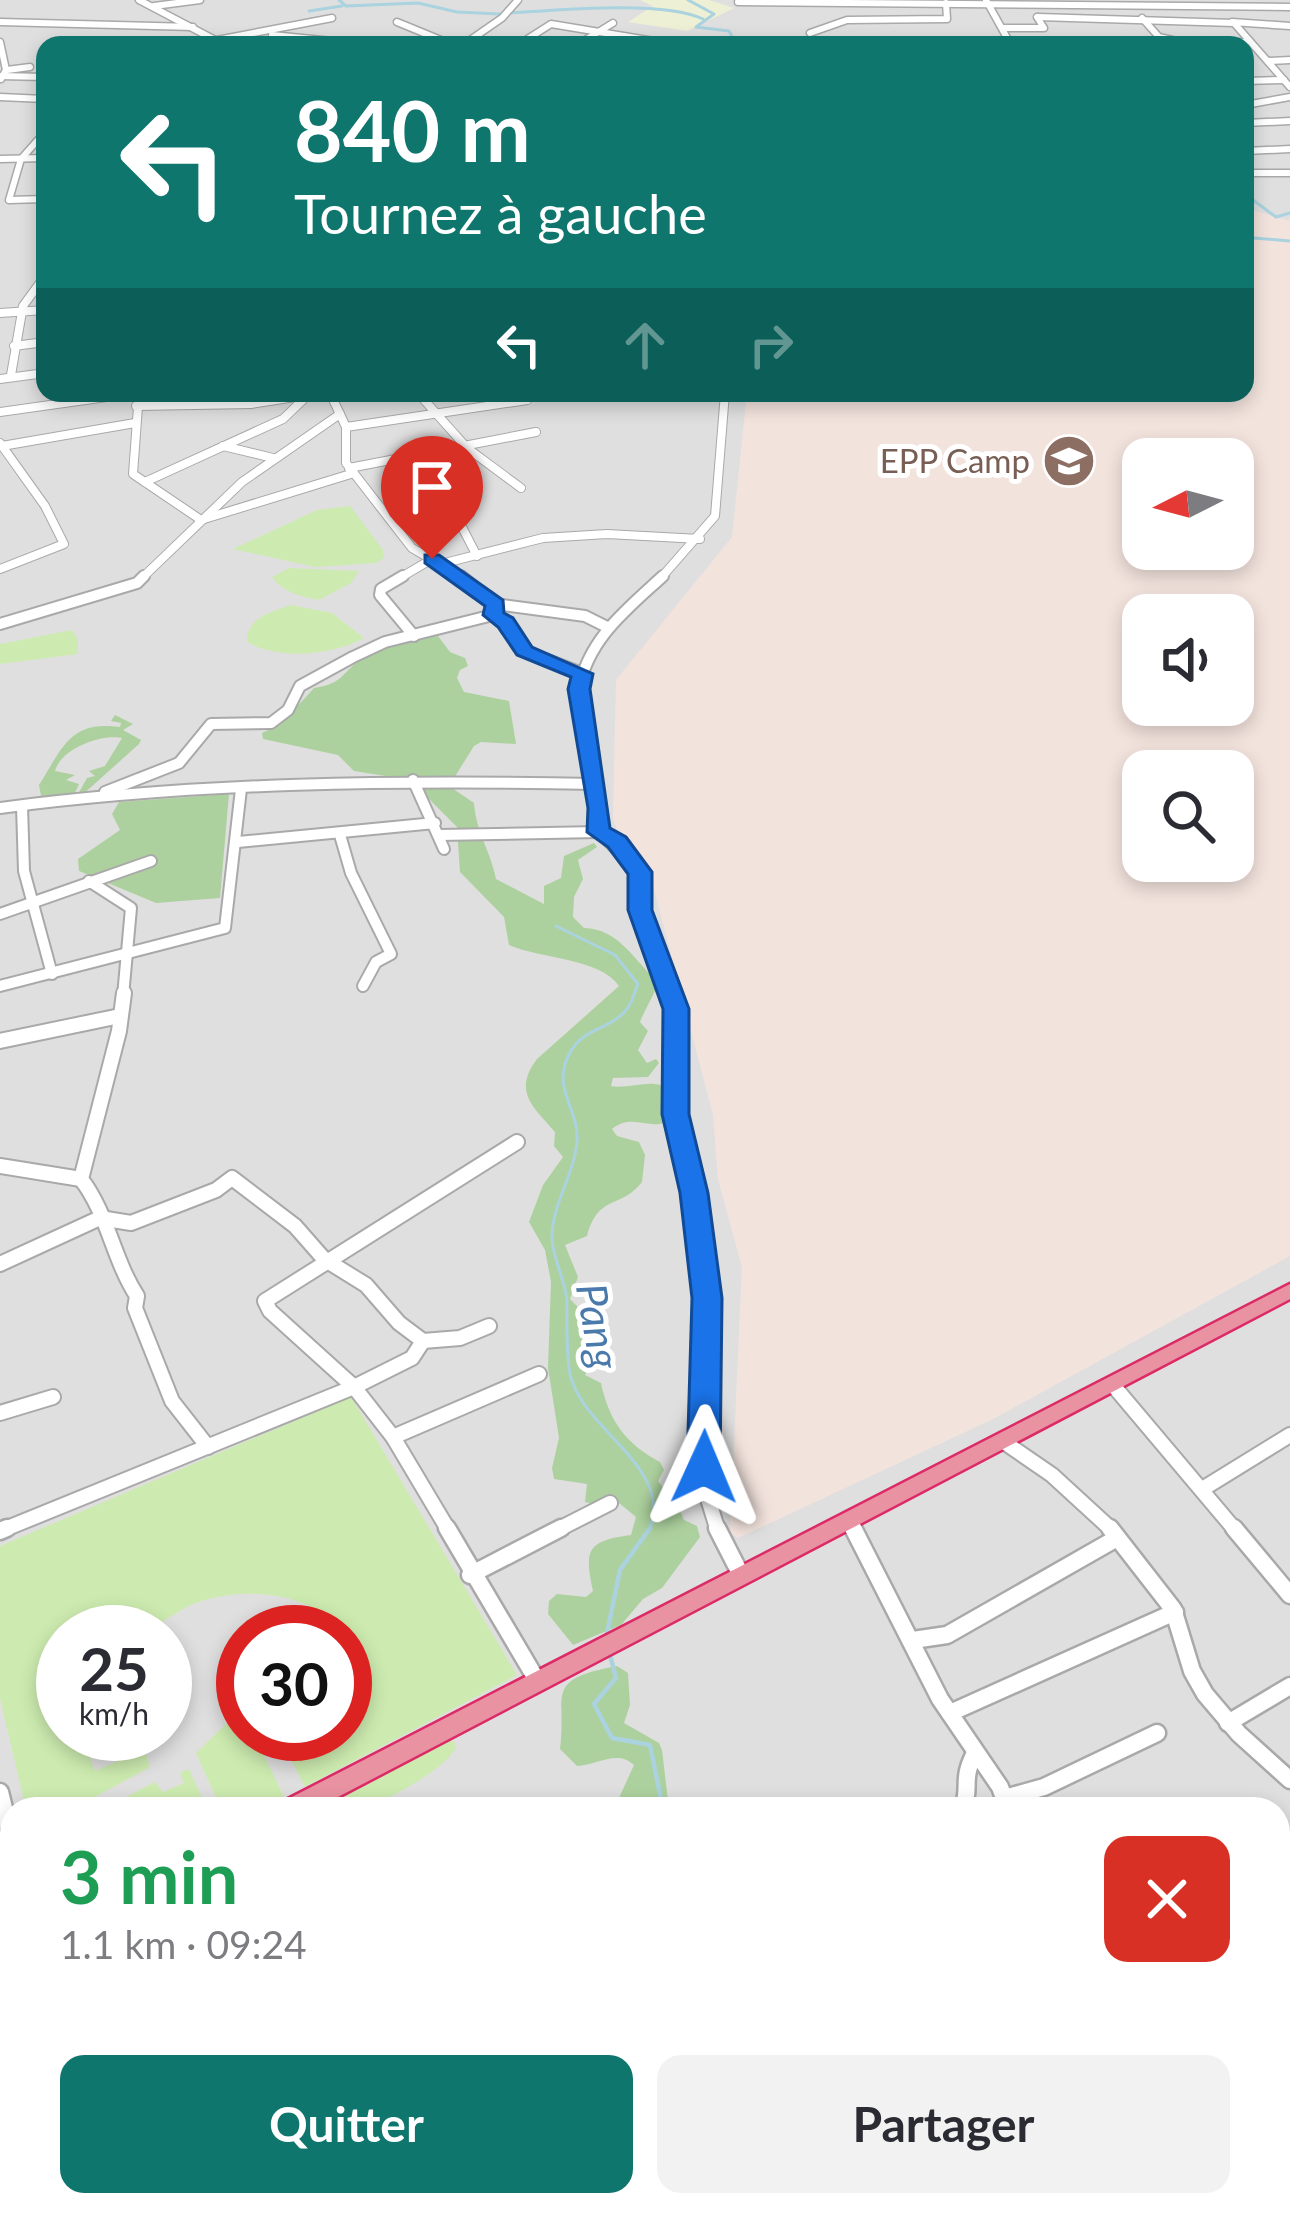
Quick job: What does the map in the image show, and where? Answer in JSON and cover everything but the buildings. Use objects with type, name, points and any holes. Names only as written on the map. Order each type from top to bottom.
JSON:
[{"type":"highway","points":[[315,1797],[1290,1291]]},
{"type":"street","points":[[139,0],[209,36]]},
{"type":"street","points":[[153,6],[200,0]]},
{"type":"street","points":[[476,36],[502,19],[518,0]]},
{"type":"street","points":[[1121,0],[1158,36]]},
{"type":"street","points":[[1257,0],[1266,8]]},
{"type":"street","points":[[845,1],[847,20]]},
{"type":"street","points":[[984,1],[1007,36]]},
{"type":"street","points":[[984,1],[998,36]]},
{"type":"street","points":[[738,2],[1290,7]]},
{"type":"street","points":[[1004,28],[1044,28],[1031,2]]},
{"type":"street","points":[[810,33],[847,20],[947,19],[946,3]]},
{"type":"street","points":[[1213,5],[1242,36]]},
{"type":"street","points":[[1038,17],[1290,26]]},
{"type":"street","points":[[244,36],[332,18]]},
{"type":"street","points":[[0,22],[194,27]]},
{"type":"street","points":[[397,22],[431,36]]},
{"type":"street","points":[[589,36],[613,23]]},
{"type":"street","points":[[532,36],[550,24],[629,36]]},
{"type":"street","points":[[251,34],[273,36]]},
{"type":"street","points":[[0,42],[3,76]]},
{"type":"street","points":[[1254,49],[1287,84]]},
{"type":"street","points":[[1268,61],[1290,60]]},
{"type":"street","points":[[3,76],[30,67]]},
{"type":"street","points":[[3,76],[36,77]]},
{"type":"street","points":[[1254,82],[1287,84]]},
{"type":"street","points":[[0,97],[36,99]]},
{"type":"street","points":[[1254,101],[1290,98]]},
{"type":"street","points":[[1254,108],[1267,119]]},
{"type":"street","points":[[1254,121],[1288,122]]},
{"type":"street","points":[[1254,122],[1288,122]]},
{"type":"street","points":[[36,142],[21,159],[9,200],[36,200]]},
{"type":"street","points":[[1254,151],[1290,149]]},
{"type":"street","points":[[0,159],[36,158]]},
{"type":"street","points":[[1254,173],[1290,173]]},
{"type":"street","points":[[0,182],[14,181]]},
{"type":"street","points":[[36,290],[22,311],[4,377],[36,373]]},
{"type":"street","points":[[0,313],[36,310]]},
{"type":"street","points":[[14,346],[36,343]]},
{"type":"street","points":[[0,412],[72,402]]},
{"type":"street","points":[[136,402],[133,471],[201,520]]},
{"type":"street","points":[[136,406],[264,402]]},
{"type":"street","points":[[145,482],[283,418],[300,402]]},
{"type":"street","points":[[332,402],[346,427],[344,454],[351,471],[384,510],[396,533],[494,610],[524,651],[582,674]]},
{"type":"street","points":[[425,402],[467,448],[520,488]]},
{"type":"street","points":[[346,427],[516,402]]},
{"type":"street","points":[[598,832],[597,784],[579,689],[582,674],[608,627],[700,539],[716,516],[723,402]]},
{"type":"street","points":[[0,624],[136,583],[273,458],[321,431],[340,414]]},
{"type":"street","points":[[0,569],[64,544],[45,506],[1,445],[135,423]]},
{"type":"street","points":[[201,520],[351,471],[536,432]]},
{"type":"street","points":[[224,446],[273,458]]},
{"type":"street","points":[[410,458],[448,488],[465,540],[477,556]]},
{"type":"street","points":[[0,474],[18,470]]},
{"type":"street","points":[[414,636],[380,595],[381,589],[437,561],[543,538],[607,534],[700,539]]},
{"type":"street","points":[[99,795],[178,763],[212,724],[271,723],[288,710],[300,686],[385,642],[494,610],[585,616],[608,627]]},
{"type":"street","points":[[0,808],[99,795],[413,780],[597,784]]},
{"type":"street","points":[[413,780],[444,849]]},
{"type":"street","points":[[0,986],[225,928],[241,789]]},
{"type":"street","points":[[22,806],[17,844],[52,974]]},
{"type":"street","points":[[238,842],[437,829],[598,832],[617,842],[640,872],[640,910],[676,1009],[676,1114],[694,1193],[707,1298],[705,1456],[700,1476],[721,1544],[741,1575]]},
{"type":"street","points":[[340,835],[351,873],[392,954],[376,962],[363,986]]},
{"type":"street","points":[[0,914],[151,860]]},
{"type":"street","points":[[81,1179],[110,1077],[132,954],[131,908],[89,881]]},
{"type":"street","points":[[0,1041],[120,1016]]},
{"type":"street","points":[[517,1142],[324,1259],[265,1301],[270,1311],[354,1388],[393,1437],[470,1575],[538,1682]]},
{"type":"street","points":[[0,1166],[81,1179],[95,1196],[100,1218],[137,1297],[135,1308],[172,1401],[208,1447]]},
{"type":"street","points":[[0,1264],[100,1218],[131,1223],[216,1190],[232,1178],[295,1226],[324,1259],[366,1285],[399,1323],[423,1341],[460,1338],[489,1326]]},
{"type":"street","points":[[0,1532],[354,1388],[412,1358],[423,1341]]},
{"type":"street","points":[[393,1437],[539,1374]]},
{"type":"street","points":[[1112,1384],[1290,1595]]},
{"type":"street","points":[[0,1413],[53,1396]]},
{"type":"street","points":[[1204,1489],[1290,1435]]},
{"type":"street","points":[[1004,1442],[1046,1468],[1117,1538],[1175,1612],[1194,1677],[1228,1723],[1290,1780]]},
{"type":"street","points":[[470,1575],[610,1503]]},
{"type":"street","points":[[850,1522],[950,1713],[1004,1797]]},
{"type":"street","points":[[913,1640],[947,1635],[1117,1538]]},
{"type":"street","points":[[950,1713],[1175,1612]]},
{"type":"street","points":[[1228,1723],[1290,1686]]},
{"type":"street","points":[[1021,1797],[1156,1733]]},
{"type":"street","points":[[967,1797],[962,1777],[974,1754]]},
{"type":"shaded area","points":[[0,0],[1290,0],[1290,1797],[0,1797]]},
{"type":"shaded area","points":[[640,0],[709,0],[734,8],[687,31],[628,22],[653,6]]},
{"type":"shaded area","points":[[1254,211],[1290,221],[1290,1256],[993,1419],[738,1538],[730,1533],[742,1267],[718,1179],[713,1115],[650,874],[628,857],[613,819],[616,680],[732,537],[746,402],[1254,402]]},
{"type":"green space","points":[[350,506],[383,550],[384,558],[376,563],[315,567],[233,549],[317,510]]},
{"type":"green space","points":[[289,568],[359,571],[351,583],[319,600],[287,590],[272,577]]},
{"type":"green space","points":[[291,605],[332,613],[364,638],[306,654],[275,652],[247,642],[256,621]]},
{"type":"green space","points":[[72,630],[78,654],[0,664],[0,644]]},
{"type":"green space","points":[[438,636],[450,652],[465,658],[468,666],[457,678],[464,692],[509,701],[516,744],[481,742],[474,746],[449,786],[474,803],[496,879],[544,904],[544,886],[561,878],[564,856],[594,843],[597,847],[578,860],[583,879],[574,897],[573,917],[584,928],[617,940],[659,983],[640,1022],[648,1031],[638,1050],[647,1063],[656,1059],[659,1063],[648,1077],[613,1078],[611,1086],[662,1086],[670,1104],[667,1122],[626,1122],[612,1129],[617,1136],[639,1142],[645,1155],[642,1182],[604,1207],[587,1236],[565,1245],[578,1277],[570,1299],[585,1314],[594,1353],[585,1375],[601,1383],[614,1420],[628,1439],[660,1462],[664,1470],[658,1481],[684,1520],[697,1526],[700,1537],[662,1588],[643,1599],[621,1625],[573,1645],[548,1614],[549,1601],[557,1594],[586,1597],[593,1591],[592,1550],[605,1540],[631,1535],[636,1517],[613,1498],[585,1502],[587,1484],[554,1479],[559,1438],[548,1368],[551,1282],[545,1250],[529,1222],[543,1185],[563,1157],[554,1146],[555,1132],[533,1107],[526,1081],[537,1059],[619,986],[584,964],[509,945],[504,917],[460,872],[457,827],[423,793],[426,776],[354,771],[338,755],[263,739],[262,733],[281,724],[314,688],[337,680],[371,654]]},
{"type":"green space","points":[[115,715],[133,724],[123,730],[141,740],[139,744],[77,796],[87,778],[95,776],[89,771],[105,766],[122,738],[82,745],[65,756],[55,771],[75,775],[66,780],[79,784],[74,795],[41,796],[39,785],[70,739],[90,728],[120,727],[121,723],[111,721]]},
{"type":"green space","points":[[229,794],[220,898],[156,903],[79,871],[78,859],[120,830],[112,814],[119,802]]},
{"type":"green space","points":[[351,1397],[517,1675],[372,1752],[372,1605],[307,1605],[251,1594],[192,1605],[36,1605],[36,1761],[91,1761],[95,1771],[117,1761],[148,1761],[150,1767],[95,1797],[23,1797],[0,1699],[0,1546]]},
{"type":"green space","points":[[617,1666],[628,1673],[630,1705],[624,1723],[659,1743],[668,1797],[619,1797],[634,1765],[614,1758],[577,1766],[560,1749],[563,1692],[578,1677]]},
{"type":"green space","points":[[216,1734],[216,1761],[267,1761],[284,1797],[216,1797],[196,1753]]},
{"type":"green space","points":[[454,1741],[456,1748],[449,1757],[398,1793],[334,1797]]},
{"type":"green space","points":[[292,1761],[354,1761],[305,1787]]},
{"type":"green space","points":[[189,1769],[202,1797],[126,1797],[155,1782],[163,1792],[184,1783],[180,1773]]},
{"type":"waterway","points":[[339,0],[346,6],[418,3],[457,12],[500,14]]},
{"type":"waterway","points":[[688,0],[714,14],[696,27],[729,31],[732,36]]},
{"type":"waterway","points":[[309,11],[342,6]]},
{"type":"waterway","points":[[509,13],[637,8],[703,19]]},
{"type":"waterway","points":[[1254,201],[1276,217],[1290,213]]},
{"type":"waterway","points":[[1254,238],[1290,241]]},
{"type":"waterway","name":"Pang","points":[[556,926],[615,955],[638,984],[627,1009],[586,1035],[566,1061],[563,1082],[577,1141],[552,1239],[566,1294],[570,1374],[591,1413],[639,1468],[650,1488],[654,1508],[650,1529]]},
{"type":"waterway","name":"Pang","points":[[607,1633],[620,1570],[650,1529]]},
{"type":"waterway","name":"Pang","points":[[610,1655],[616,1678],[594,1704],[612,1738],[650,1745],[661,1797]]},
{"type":"place","name":"EPP Camp","points":[[1069,461]]},
{"type":"route","points":[[432,559],[495,604],[493,615],[506,623],[524,651],[582,674],[579,689],[599,808],[598,832],[617,842],[640,872],[640,910],[676,1009],[676,1114],[694,1193],[707,1298],[704,1467]]}]
